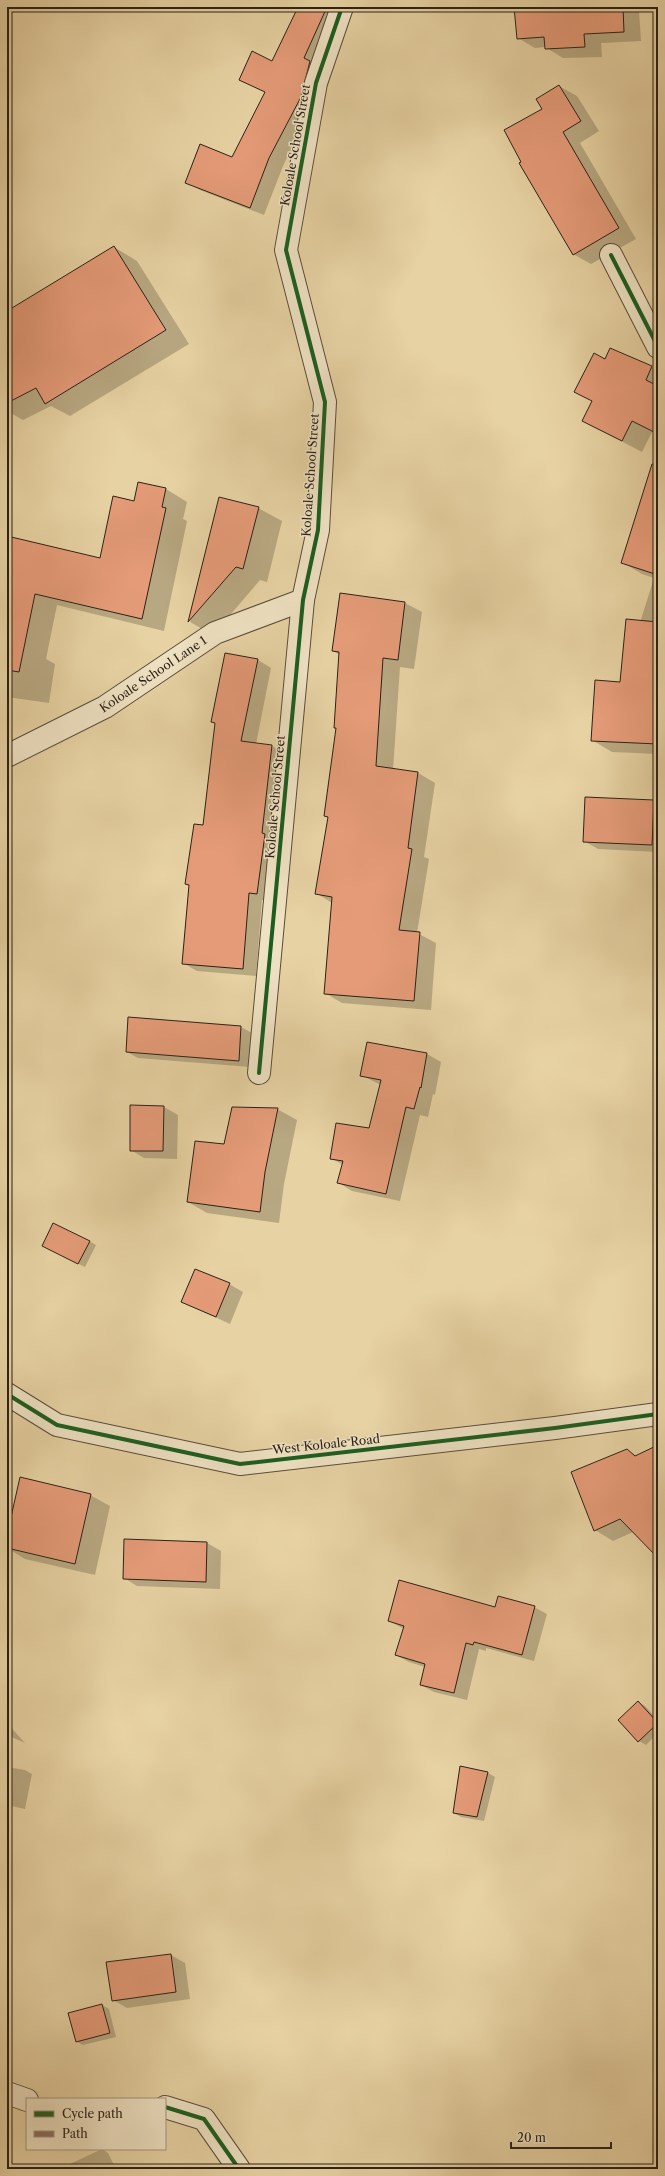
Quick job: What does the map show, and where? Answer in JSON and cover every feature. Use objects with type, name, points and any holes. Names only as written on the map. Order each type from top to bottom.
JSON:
[{"type":"street","name":"Koloale School Street","points":[[259,1073],[303,600],[318,530],[325,402],[286,250],[316,83],[342,7]]},
{"type":"street","points":[[611,255],[658,347]]},
{"type":"street","name":"Koloale School Lane 1","points":[[7,756],[105,708],[215,633],[303,600]]},
{"type":"street","name":"West Koloale Road","points":[[7,1394],[58,1425],[240,1464],[555,1428],[658,1414]]},
{"type":"street","points":[[7,2093],[26,2100]]},
{"type":"street","points":[[166,2107],[204,2119],[239,2169]]},
{"type":"building","points":[[298,7],[327,7],[304,58],[310,61],[301,97],[269,158],[250,208],[185,183],[200,144],[232,157],[265,92],[239,80],[252,51],[272,61]]},
{"type":"building","points":[[514,7],[623,7],[624,32],[584,34],[585,47],[545,49],[544,37],[517,39]]},
{"type":"building","points":[[559,85],[581,121],[563,132],[619,228],[573,255],[519,163],[521,162],[504,130],[542,109],[536,99]]},
{"type":"building","points":[[114,246],[166,330],[45,404],[36,388],[7,403],[7,311]]},
{"type":"building","points":[[610,348],[652,366],[646,380],[658,386],[658,434],[632,421],[622,441],[582,421],[592,401],[574,392],[594,353],[605,359]]},
{"type":"building","points":[[652,464],[658,465],[658,575],[621,563]]},
{"type":"building","points":[[138,482],[166,488],[162,507],[166,508],[142,619],[35,594],[19,672],[7,670],[7,536],[100,558],[113,496],[134,501]]},
{"type":"building","points":[[219,497],[259,507],[243,569],[236,567],[188,622]]},
{"type":"building","points":[[340,593],[405,602],[398,660],[383,658],[376,766],[418,772],[408,848],[412,849],[399,930],[420,932],[414,1001],[324,994],[332,897],[315,894],[328,817],[324,816],[336,728],[334,728],[339,652],[332,651]]},
{"type":"building","points":[[626,619],[658,622],[658,744],[591,741],[595,680],[620,682]]},
{"type":"building","points":[[225,653],[258,659],[241,741],[272,745],[262,833],[265,834],[257,894],[249,893],[243,969],[182,964],[189,885],[185,884],[194,824],[203,825],[215,723],[211,722]]},
{"type":"building","points":[[585,797],[654,800],[652,845],[583,842]]},
{"type":"building","points":[[128,1017],[241,1026],[239,1061],[126,1052]]},
{"type":"building","points":[[367,1042],[427,1053],[421,1088],[420,1087],[414,1109],[406,1107],[386,1194],[337,1183],[343,1161],[330,1159],[336,1123],[369,1128],[381,1080],[360,1076]]},
{"type":"building","points":[[130,1105],[164,1106],[163,1151],[130,1151]]},
{"type":"building","points":[[232,1107],[278,1108],[265,1172],[260,1212],[187,1202],[195,1141],[224,1144]]},
{"type":"building","points":[[53,1223],[90,1241],[78,1264],[42,1246]]},
{"type":"building","points":[[195,1269],[230,1283],[216,1317],[181,1302]]},
{"type":"building","points":[[658,1445],[658,1558],[620,1519],[594,1531],[571,1472],[627,1449],[635,1456]]},
{"type":"building","points":[[20,1477],[91,1494],[75,1564],[7,1548],[7,1535]]},
{"type":"building","points":[[124,1539],[207,1542],[206,1582],[123,1579]]},
{"type":"building","points":[[399,1580],[495,1607],[498,1596],[535,1606],[522,1655],[474,1642],[473,1645],[466,1643],[454,1693],[420,1685],[425,1664],[395,1655],[404,1626],[388,1621]]},
{"type":"building","points":[[638,1701],[658,1723],[638,1742],[618,1720]]},
{"type":"building","points":[[460,1766],[488,1772],[477,1817],[453,1813]]},
{"type":"building","points":[[171,1954],[176,1992],[112,2001],[106,1962]]},
{"type":"building","points":[[102,2004],[110,2033],[76,2042],[68,2013]]},
{"type":"marked path","points":[[7,15],[15,7]]},
{"type":"cycle path","points":[[259,1073],[303,600],[318,530],[325,402],[286,250],[316,83],[342,7]]},
{"type":"cycle path","points":[[611,255],[658,347]]},
{"type":"cycle path","points":[[7,1394],[57,1425],[240,1464],[555,1428],[658,1414]]},
{"type":"cycle path","points":[[166,2107],[204,2119],[239,2169]]}]
